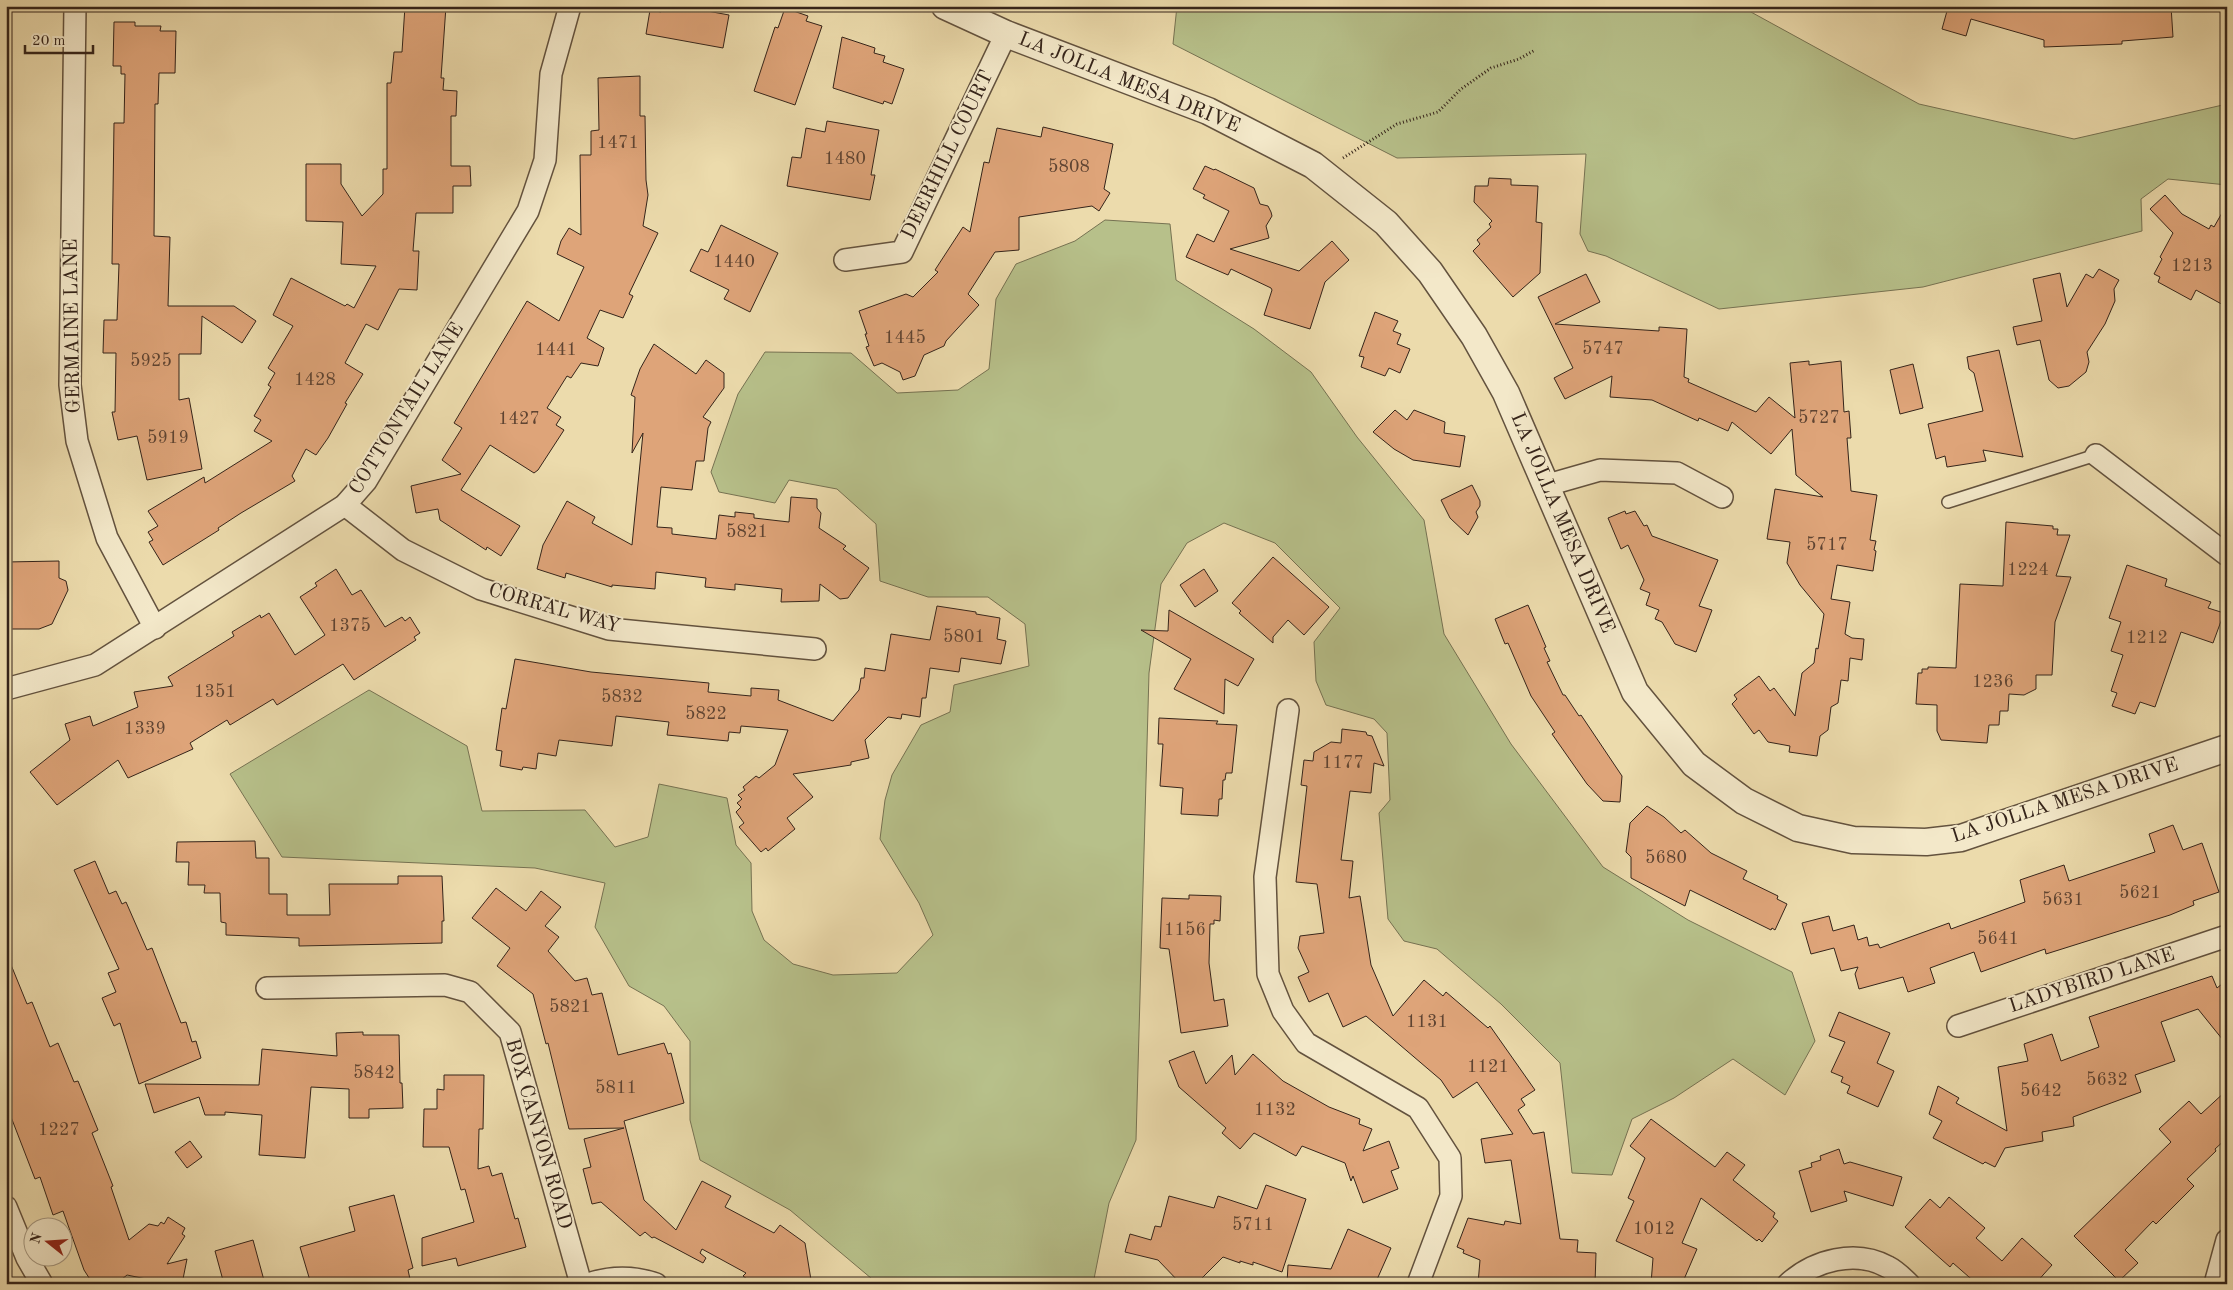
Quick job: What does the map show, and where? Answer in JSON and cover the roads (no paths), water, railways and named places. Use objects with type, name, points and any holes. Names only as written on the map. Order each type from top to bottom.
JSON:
[{"type":"street","name":"GERMAINE LANE","points":[[74,6],[70,386],[76,431],[107,538],[155,628]]},
{"type":"street","name":"COTTONTAIL LANE","points":[[6,689],[95,665],[345,505],[366,481],[528,210],[545,160],[550,74],[570,6]]},
{"type":"street","name":"LA JOLLA MESA DRIVE","points":[[945,6],[1006,34],[1208,111],[1312,165],[1386,223],[1430,272],[1474,336],[1506,393],[1544,486],[1635,692],[1694,764],[1744,801],[1798,828],[1853,840],[1926,842],[1961,838],[2227,748]]},
{"type":"street","name":"DEERHILL COURT","points":[[845,260],[902,252],[1006,34]]},
{"type":"street","points":[[2096,455],[2227,555]]},
{"type":"street","points":[[1544,486],[1600,470],[1677,473],[1722,497]]},
{"type":"street","name":"CORRAL WAY","points":[[345,505],[403,550],[481,590],[609,629],[816,649]]},
{"type":"street","points":[[1288,710],[1265,877],[1268,974],[1282,1011],[1306,1043],[1418,1108],[1450,1158],[1451,1196],[1418,1284]]},
{"type":"street","name":"LADYBIRD LANE","points":[[1958,1026],[2227,936]]},
{"type":"street","name":"BOX CANYON ROAD","points":[[267,988],[445,984],[470,992],[510,1032],[581,1284]]},
{"type":"street","points":[[6,1207],[27,1258],[42,1284]]},
{"type":"street","points":[[2214,1284],[2227,1240]]},
{"type":"street","points":[[1788,1284],[1798,1274],[1832,1260],[1858,1258],[1888,1267],[1909,1284]]},
{"type":"street","points":[[588,1284],[605,1278],[636,1278],[656,1284]]},
{"type":"lane","points":[[1948,502],[2096,455]]}]
